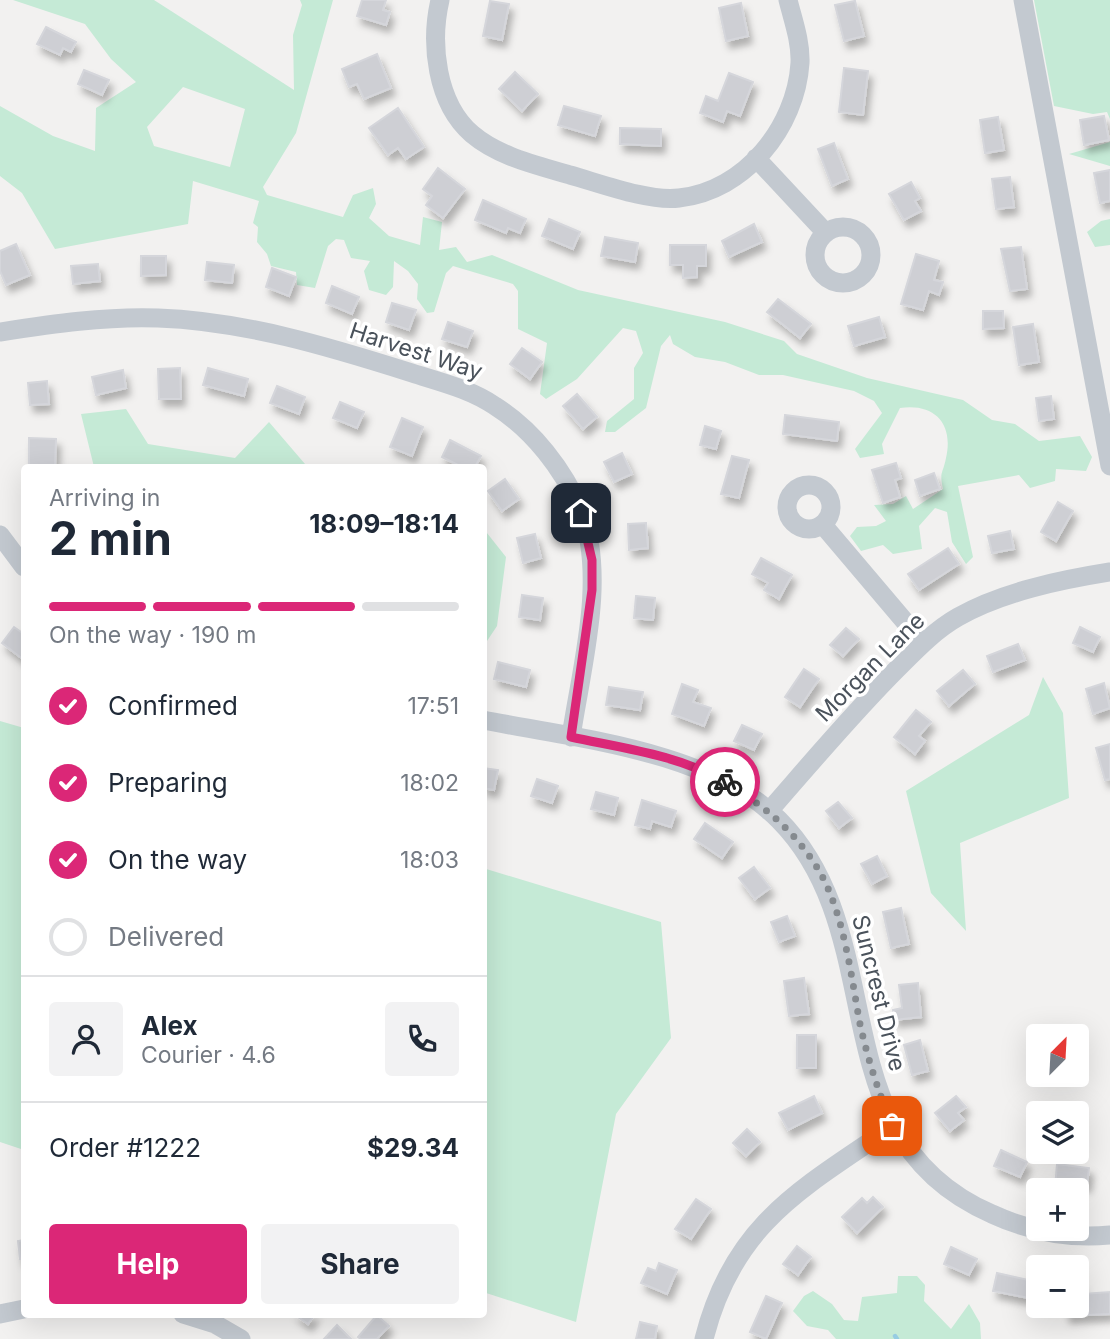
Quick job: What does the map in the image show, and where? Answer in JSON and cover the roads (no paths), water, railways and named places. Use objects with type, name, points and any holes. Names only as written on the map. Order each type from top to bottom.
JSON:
[{"type":"street","points":[[440,0],[435,51],[446,91],[458,118],[472,134],[510,157],[592,181],[677,199],[710,190],[757,158],[777,134],[795,96],[800,61],[788,0]]},
{"type":"street","points":[[1023,0],[1110,466]]},
{"type":"street","points":[[757,158],[826,233]]},
{"type":"street","name":"Harvest Way","points":[[0,332],[107,319],[157,317],[209,322],[363,357],[472,393],[495,406],[537,441],[555,464],[581,513],[584,525],[592,560],[592,590],[571,737]]},
{"type":"street","points":[[823,525],[923,643]]},
{"type":"street","points":[[0,535],[21,563]]},
{"type":"street","name":"Morgan Lane","points":[[769,811],[875,691],[923,643],[955,619],[979,606],[1110,572]]},
{"type":"street","name":"Suncrest Drive","points":[[487,721],[672,760],[708,772],[769,811],[801,846],[819,871],[828,893],[850,968],[873,1079],[892,1126],[937,1180],[979,1209],[1006,1221],[1062,1235],[1110,1235]]},
{"type":"street","points":[[704,1339],[730,1268],[762,1224],[788,1197],[892,1126]]},
{"type":"street","points":[[0,1314],[21,1310]]},
{"type":"street","points":[[196,1318],[215,1324],[241,1339]]}]
